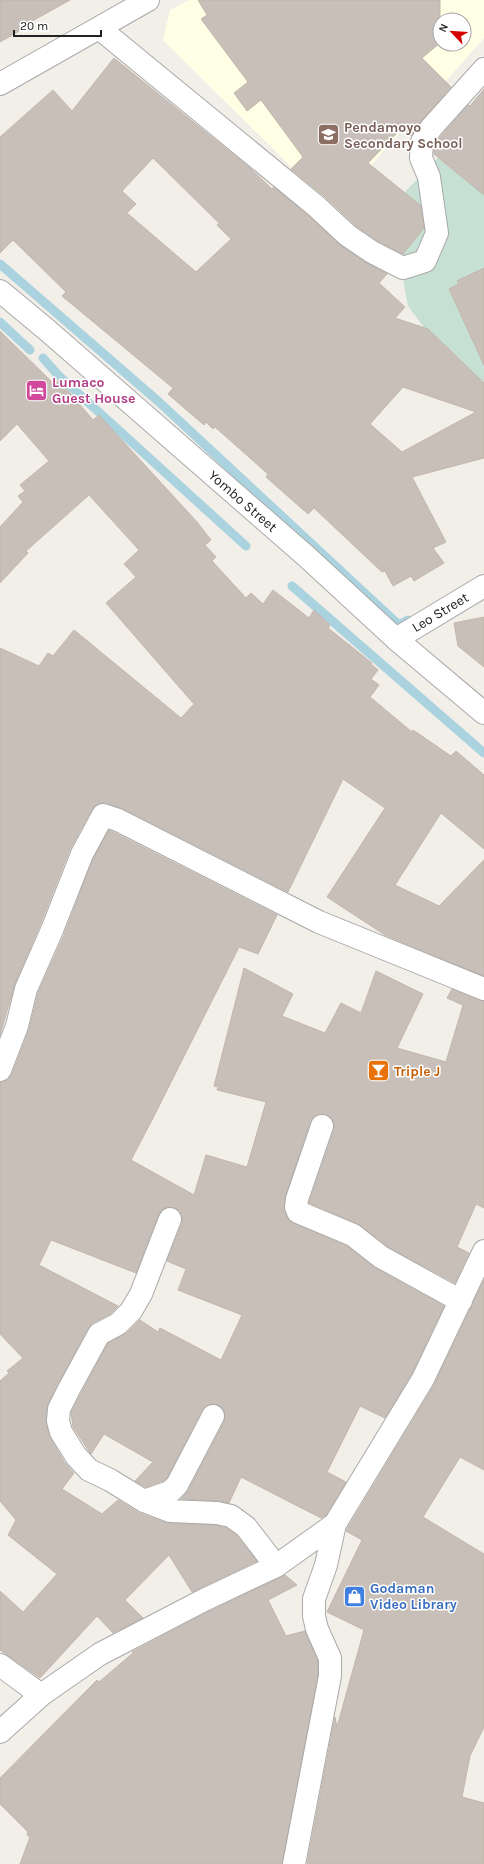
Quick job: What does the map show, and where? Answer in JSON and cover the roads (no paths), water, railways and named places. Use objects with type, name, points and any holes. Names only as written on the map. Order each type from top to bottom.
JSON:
[{"type":"street","points":[[0,84],[148,0]]},
{"type":"street","points":[[100,28],[316,206],[347,235],[372,252],[403,268],[425,261],[437,234],[429,178],[421,158],[422,142],[430,128],[484,69]]},
{"type":"street","name":"Yombo Street","points":[[0,291],[53,335],[294,545],[396,639],[484,713]]},
{"type":"street","name":"Leo Street","points":[[396,639],[484,586]]},
{"type":"street","points":[[0,1070],[17,1026],[26,990],[82,854],[103,815],[118,820],[319,922],[484,989]]},
{"type":"street","points":[[322,1126],[297,1200],[296,1207],[298,1212],[353,1235],[381,1257],[461,1301]]},
{"type":"street","points":[[170,1219],[141,1294],[131,1311],[118,1324],[99,1334],[59,1409],[58,1421],[61,1432],[76,1456],[89,1470],[110,1480],[144,1501],[170,1511],[217,1513],[231,1516],[246,1527],[276,1566]]},
{"type":"street","points":[[294,1864],[330,1676],[330,1658],[317,1629],[314,1616],[314,1599],[326,1566],[334,1524],[423,1379],[484,1251]]},
{"type":"street","points":[[144,1501],[170,1492],[177,1485],[212,1416]]},
{"type":"street","points":[[0,1732],[41,1695],[100,1654],[204,1600],[276,1566],[334,1524]]},
{"type":"street","points":[[0,1665],[41,1695]]},
{"type":"waterway","points":[[0,264],[159,402],[399,625],[408,620]]},
{"type":"waterway","points":[[0,322],[30,350]]},
{"type":"waterway","points":[[43,358],[58,375],[246,546]]},
{"type":"waterway","points":[[292,586],[484,753]]},
{"type":"place","name":"Pendamoyo Secondary School","points":[[328,135]]},
{"type":"place","name":"Lumaco Guest House","points":[[37,390]]},
{"type":"place","name":"Triple J","points":[[379,1071]]},
{"type":"place","name":"Godaman Video Library","points":[[354,1596]]}]
